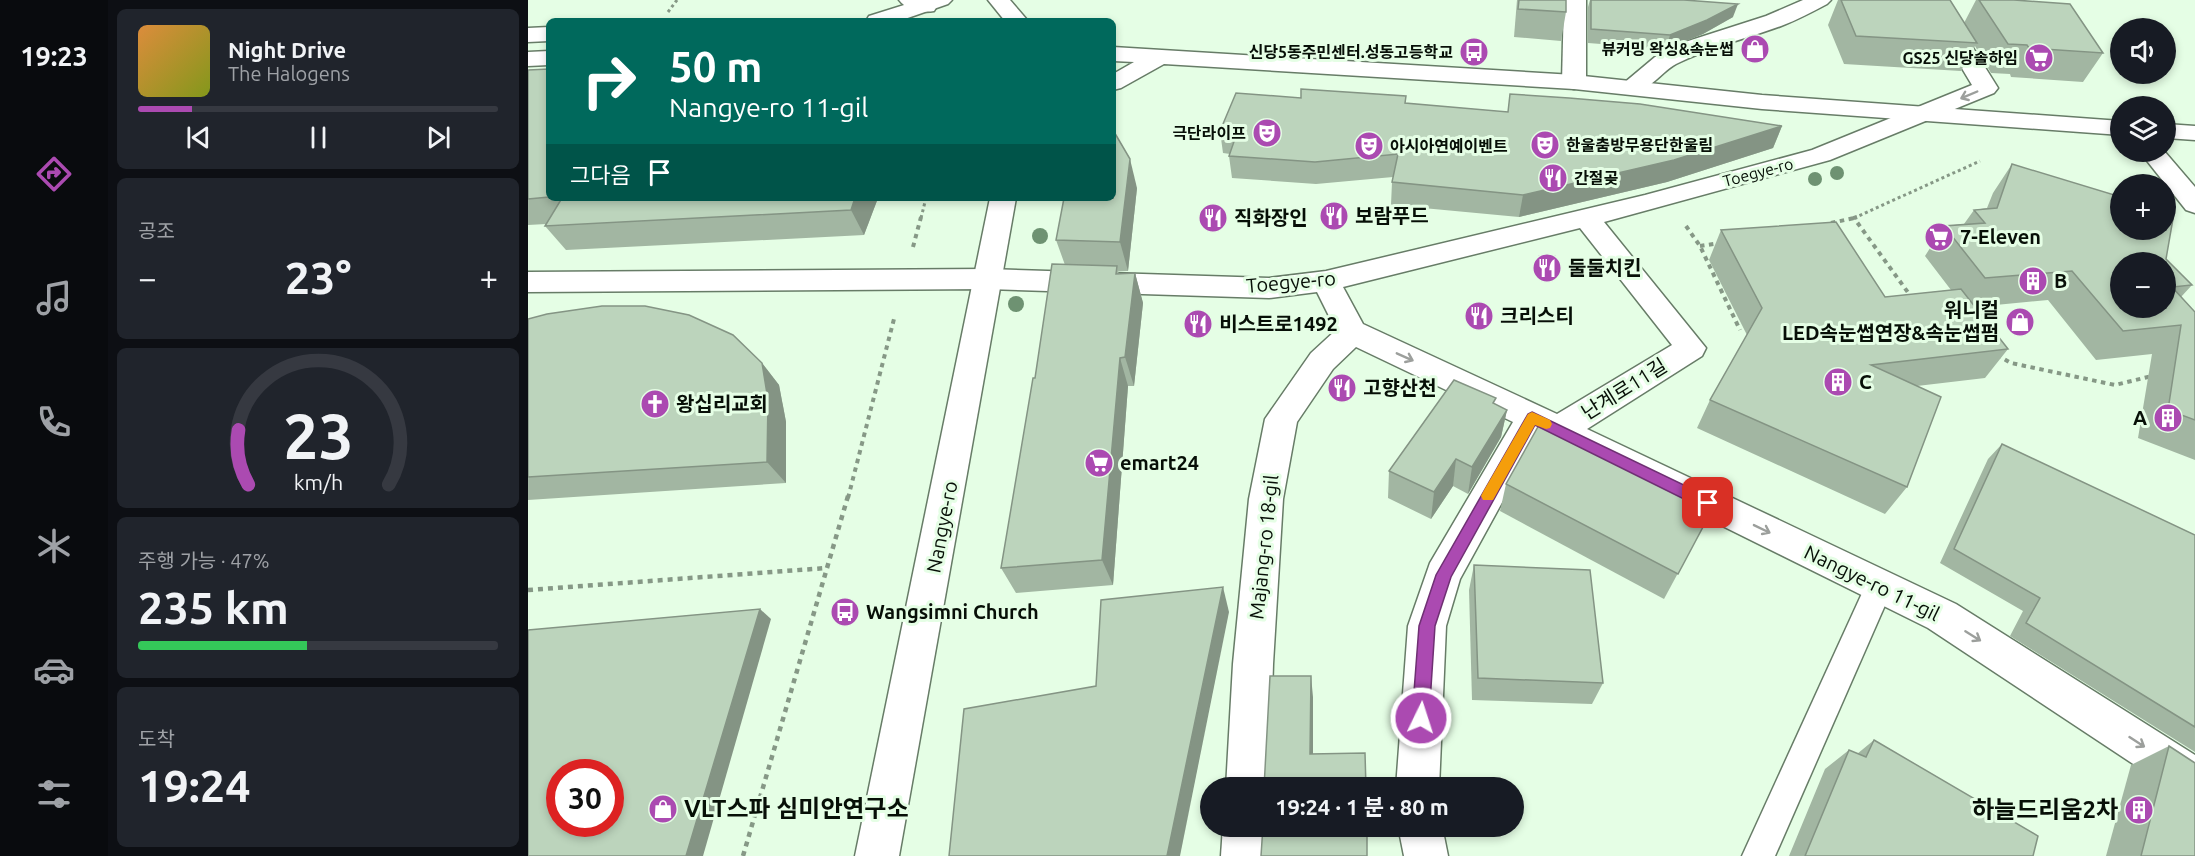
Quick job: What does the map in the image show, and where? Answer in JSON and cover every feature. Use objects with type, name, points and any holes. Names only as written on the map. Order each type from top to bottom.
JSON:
[{"type":"street","points":[[999,0],[1014,18]]},
{"type":"street","points":[[1574,82],[1575,0]]},
{"type":"street","points":[[1630,88],[1664,62],[1690,48],[1774,21],[1820,0]]},
{"type":"street","points":[[1925,113],[1986,88],[1932,0]]},
{"type":"street","points":[[885,18],[926,2]]},
{"type":"street","points":[[528,34],[546,34]]},
{"type":"street","name":"Toegye-ro","points":[[1116,54],[1574,82],[1762,102],[2110,128]]},
{"type":"street","points":[[1116,81],[1160,57]]},
{"type":"street","points":[[528,59],[546,58]]},
{"type":"street","name":"Toegye-ro","points":[[528,282],[988,279],[1269,288],[1326,281],[1586,218],[1821,155],[1925,113]]},
{"type":"street","points":[[2176,132],[2195,133]]},
{"type":"street","points":[[2160,162],[2195,204]]},
{"type":"street","name":"Nangye-ro","points":[[877,856],[949,493],[1002,201]]},
{"type":"street","name":"난계로11길","points":[[1545,424],[1691,348],[1586,218]]},
{"type":"street","points":[[1326,281],[1352,333]]},
{"type":"street","name":"Nangye-ro 11-gil","points":[[1352,333],[1545,424],[1958,626],[2195,780]]},
{"type":"street","name":"Majang-ro 18-gil","points":[[1248,777],[1253,664],[1266,499],[1281,419],[1322,362],[1352,333]]},
{"type":"street","points":[[1417,777],[1427,626],[1443,575],[1545,424]]},
{"type":"street","points":[[1243,856],[1244,837]]},
{"type":"street","points":[[1422,837],[1426,856]]},
{"type":"lane","points":[[1758,856],[1879,587]]},
{"type":"path","points":[[669,12],[677,0]]},
{"type":"path","points":[[1821,224],[1854,218],[1980,161]]},
{"type":"path","points":[[743,856],[846,504],[925,201]]},
{"type":"path","points":[[1681,217],[1700,246],[1740,330]]},
{"type":"path","points":[[1854,218],[1918,307]]},
{"type":"path","points":[[1700,246],[1722,242]]},
{"type":"path","points":[[1993,352],[2011,363],[2115,385],[2161,375]]},
{"type":"path","points":[[528,590],[826,568]]},
{"type":"building","points":[[1519,0],[1566,0],[1566,12],[1518,9]]},
{"type":"building","points":[[1591,0],[1684,0],[1738,4],[1670,35],[1591,29]]},
{"type":"building","points":[[1841,0],[1950,0],[1977,43],[1856,36]]},
{"type":"building","points":[[1979,0],[2070,4],[2103,53],[2029,48],[2027,45],[2008,44]]},
{"type":"building","points":[[546,69],[546,197],[528,199],[528,70]]},
{"type":"building","points":[[1301,89],[1406,96],[1405,103],[1508,112],[1510,94],[1569,98],[1640,104],[1782,126],[1674,160],[1523,195],[1392,182],[1398,154],[1315,162],[1229,156],[1237,133],[1220,131],[1236,93],[1301,98]]},
{"type":"building","points":[[1116,135],[1130,159],[1120,242],[1056,240],[1063,201],[1116,201]]},
{"type":"building","points":[[2012,164],[2110,194],[2110,240],[2169,240],[2167,252],[2110,252],[2110,316],[2072,271],[1985,278],[1944,226],[1985,223],[1974,210],[1997,208]]},
{"type":"building","points":[[560,201],[854,201],[851,210],[545,226]]},
{"type":"building","name":"C","points":[[1836,222],[1885,297],[1961,289],[2008,349],[1871,365],[1941,397],[1907,487],[1710,400],[1762,308],[1721,230]]},
{"type":"building","points":[[1052,264],[1117,266],[1116,274],[1135,273],[1125,357],[1120,358],[1102,560],[1001,568],[1033,378],[1035,378]]},
{"type":"building","points":[[2176,269],[2192,285],[2176,287]]},
{"type":"building","points":[[2176,291],[2195,312],[2195,420],[2168,410],[2181,325],[2123,331],[2112,318],[2176,318]]},
{"type":"building","name":"왕십리교회","points":[[602,306],[645,306],[689,315],[733,335],[762,363],[768,400],[767,462],[528,477],[528,319]]},
{"type":"building","points":[[1454,380],[1496,398],[1493,403],[1507,410],[1472,467],[1456,459],[1434,492],[1389,471]]},
{"type":"building","points":[[1539,425],[1712,510],[1678,574],[1506,484]]},
{"type":"building","points":[[2002,444],[2195,535],[2195,727],[2026,623],[2040,598],[1954,549]]},
{"type":"building","points":[[1474,565],[1590,570],[1603,683],[1478,678]]},
{"type":"building","points":[[1223,587],[1167,856],[949,856],[964,709],[1096,686],[1101,600]]},
{"type":"building","points":[[760,609],[686,856],[528,856],[528,630]]},
{"type":"building","points":[[1270,676],[1311,676],[1310,754],[1365,753],[1366,777],[1265,777]]},
{"type":"building","points":[[1874,740],[2038,836],[2033,856],[1805,856],[1849,750],[1866,757]]},
{"type":"building","points":[[2169,746],[2195,763],[2195,856],[2141,856]]},
{"type":"building","points":[[1262,837],[1367,837],[1367,856],[1261,856]]},
{"type":"slow traffic","points":[[1488,496],[1532,418],[1546,424]]},
{"type":"place","name":"뷰커밍 왁싱&속눈썹","points":[[1755,49]]},
{"type":"place","name":"신당5동주민센터.성동고등학교","points":[[1474,52]]},
{"type":"place","name":"GS25 신당솔하임","points":[[2039,58]]},
{"type":"place","name":"극단라이프","points":[[1267,133]]},
{"type":"place","name":"한울춤방무용단한울림","points":[[1545,145]]},
{"type":"place","name":"아시아연예이벤트","points":[[1369,146]]},
{"type":"place","name":"간절곶","points":[[1553,178]]},
{"type":"place","name":"보람푸드","points":[[1334,216]]},
{"type":"place","name":"직화장인","points":[[1213,218]]},
{"type":"place","name":"7-Eleven","points":[[1939,237]]},
{"type":"place","name":"둘둘치킨","points":[[1547,268]]},
{"type":"place","name":"B","points":[[2033,281]]},
{"type":"place","name":"크리스티","points":[[1479,316]]},
{"type":"place","name":"워니컬 LED속눈썹연장&속눈썹펌","points":[[2020,322]]},
{"type":"place","name":"비스트로1492","points":[[1198,324]]},
{"type":"place","name":"C","points":[[1838,382]]},
{"type":"place","name":"고향산천","points":[[1342,388]]},
{"type":"place","name":"왕십리교회","points":[[655,404]]},
{"type":"place","name":"A","points":[[2168,418]]},
{"type":"place","name":"emart24","points":[[1099,463]]},
{"type":"place","name":"Wangsimni Church","points":[[845,612]]},
{"type":"place","name":"VLT스파 심미안연구소","points":[[663,809]]},
{"type":"place","name":"하늘드리움2차","points":[[2139,810]]},
{"type":"route","points":[[1421,718],[1427,626],[1443,575],[1532,418],[1708,503]]}]
